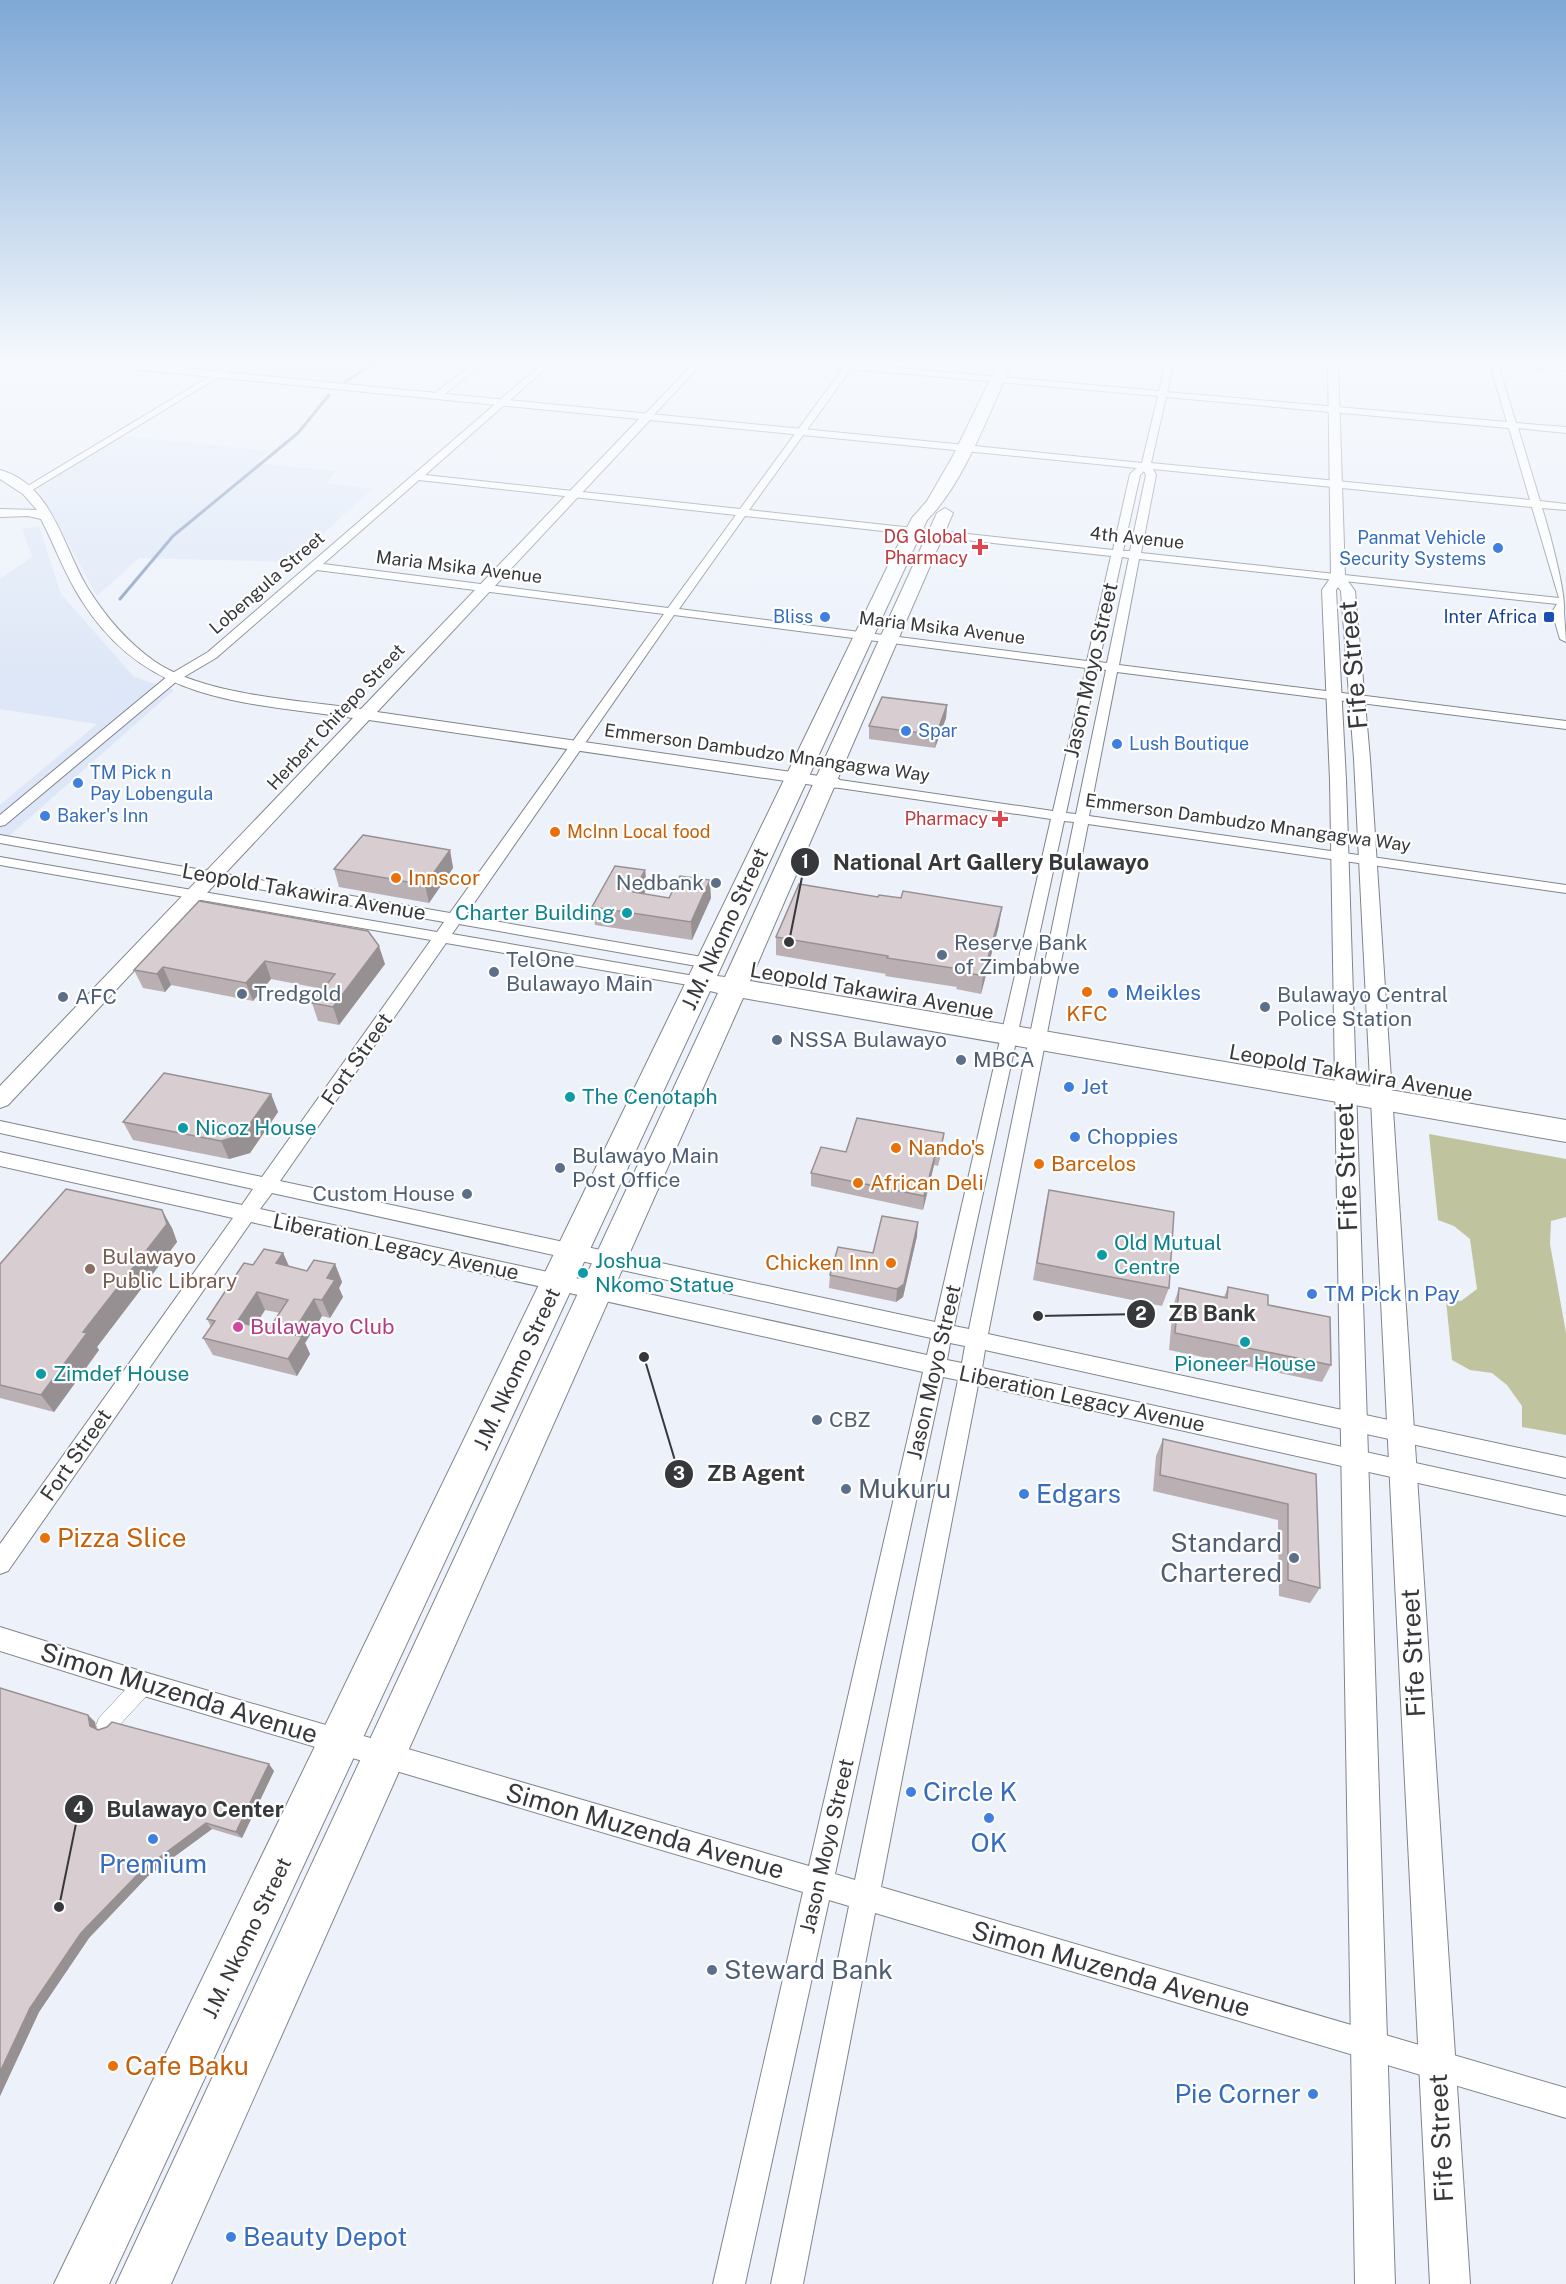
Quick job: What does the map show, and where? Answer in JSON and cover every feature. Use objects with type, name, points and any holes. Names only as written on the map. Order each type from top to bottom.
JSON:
[{"type":"highway","name":"J.M. Nkomo Street","points":[[143,2284],[384,1755],[584,1271],[721,975],[796,777],[920,518],[937,499],[957,468]]},
{"type":"highway","name":"J.M. Nkomo Street","points":[[721,975],[829,782],[962,468]]},
{"type":"highway","name":"Leopold Takawira Avenue","points":[[721,975],[1344,1082],[1566,1131]]},
{"type":"highway","name":"Leopold Takawira Avenue","points":[[1381,1089],[1566,1110]]},
{"type":"highway","name":"J.M. Nkomo Street","points":[[81,2284],[341,1742],[584,1271]]},
{"type":"street","points":[[0,474],[13,498],[64,468]]},
{"type":"street","name":"Lobengula Street","points":[[0,822],[173,678],[212,655],[428,468]]},
{"type":"street","name":"Herbert Chitepo Street","points":[[0,1100],[599,468]]},
{"type":"street","name":"Fort Street","points":[[0,1563],[775,468]]},
{"type":"street","name":"Jason Moyo Street","points":[[729,2284],[1059,815],[1102,667],[1126,554],[1151,475],[1147,468]]},
{"type":"street","points":[[1172,468],[1566,507]]},
{"type":"street","name":"Fife Street","points":[[1336,468],[1338,577],[1329,590],[1368,860],[1449,2284]]},
{"type":"street","points":[[1525,468],[1565,603],[1558,612],[1566,639]]},
{"type":"street","name":"4th Avenue","points":[[417,477],[1565,603]]},
{"type":"street","name":"Emmerson Dambudzo Mnangagwa Way","points":[[13,498],[40,505],[86,599],[108,628],[145,660],[173,678],[209,689],[366,714],[1566,889]]},
{"type":"street","points":[[0,513],[28,512],[45,516]]},
{"type":"street","name":"Maria Msika Avenue","points":[[313,566],[1566,725]]},
{"type":"street","name":"Jason Moyo Street","points":[[787,2284],[1082,819],[1102,667]]},
{"type":"street","name":"Fife Street","points":[[1345,698],[1339,856],[1375,2284]]},
{"type":"street","name":"Leopold Takawira Avenue","points":[[0,840],[456,919],[721,975]]},
{"type":"street","name":"Leopold Takawira Avenue","points":[[0,861],[442,939],[721,975]]},
{"type":"street","name":"Liberation Legacy Avenue","points":[[0,1127],[268,1185],[935,1366],[1566,1506]]},
{"type":"street","name":"Liberation Legacy Avenue","points":[[0,1160],[248,1214],[942,1332],[1566,1468]]},
{"type":"street","name":"Simon Muzenda Avenue","points":[[0,1639],[144,1684],[1566,2103]]},
{"type":"street","points":[[106,1725],[144,1684]]},
{"type":"shaded area","points":[[69,468],[303,468],[338,471],[325,483],[372,489],[293,562],[139,558],[97,596],[37,487]]},
{"type":"shaded area","points":[[39,526],[61,594],[134,677],[174,690],[0,844],[0,805],[97,724],[0,709],[0,579],[32,557],[22,529]]},
{"type":"green space","points":[[1429,1134],[1566,1159],[1566,1217],[1551,1221],[1550,1244],[1566,1333],[1566,1435],[1522,1427],[1522,1406],[1507,1385],[1492,1373],[1470,1370],[1452,1360],[1446,1300],[1461,1301],[1477,1289],[1470,1239],[1454,1226],[1438,1220]]},
{"type":"building","points":[[882,697],[947,705],[936,735],[869,726]]},
{"type":"building","points":[[363,835],[450,850],[425,885],[334,869]]},
{"type":"building","points":[[615,866],[645,870],[633,892],[669,898],[680,876],[710,880],[691,922],[592,907]]},
{"type":"building","points":[[799,884],[878,897],[879,895],[901,898],[903,891],[1002,907],[983,976],[958,971],[959,969],[776,937]]},
{"type":"building","points":[[199,901],[368,931],[379,946],[333,1007],[312,1003],[335,974],[265,961],[246,983],[163,967],[157,974],[134,970]]},
{"type":"building","points":[[164,1073],[271,1094],[242,1135],[221,1141],[123,1122]]},
{"type":"building","points":[[857,1118],[944,1133],[940,1152],[936,1152],[924,1196],[811,1173],[821,1147],[846,1152]]},
{"type":"building","name":"Bulawayo Public Library","points":[[66,1189],[162,1210],[167,1224],[83,1332],[87,1333],[41,1395],[0,1385],[0,1264]]},
{"type":"building","name":"Old Mutual Centre","points":[[1049,1190],[1174,1212],[1169,1288],[1037,1263]]},
{"type":"building","name":"Chicken Inn","points":[[882,1216],[918,1222],[904,1284],[897,1289],[830,1275],[838,1247],[873,1253]]},
{"type":"building","points":[[264,1249],[283,1253],[276,1263],[307,1271],[314,1260],[335,1264],[327,1278],[335,1280],[322,1300],[314,1299],[292,1334],[302,1337],[288,1359],[203,1338],[215,1321],[207,1319],[244,1263],[253,1265]],"holes":[[[257,1292],[288,1300],[269,1329],[237,1322]]]},
{"type":"building","points":[[1228,1287],[1268,1295],[1268,1305],[1330,1317],[1331,1365],[1175,1333],[1179,1288],[1227,1298]]},
{"type":"building","points":[[1163,1439],[1316,1474],[1320,1588],[1288,1580],[1288,1504],[1160,1475]]},
{"type":"building","points":[[0,1688],[88,1715],[90,1726],[98,1730],[107,1727],[112,1722],[269,1764],[236,1832],[206,1823],[141,1871],[81,1933],[30,2008],[0,2072]]},
{"type":"waterway","points":[[120,599],[173,536],[256,468]]},
{"type":"place","name":"DG Global Pharmacy","points":[[980,547]]},
{"type":"place","name":"Panmat Vehicle Security Systems","points":[[1498,548]]},
{"type":"place","name":"Bliss","points":[[825,617]]},
{"type":"place","name":"Inter Africa","points":[[1549,617]]},
{"type":"place","name":"Spar","points":[[906,731]]},
{"type":"place","name":"Lush Boutique","points":[[1117,744]]},
{"type":"place","name":"TM Pick n Pay Lobengula","points":[[78,783]]},
{"type":"place","name":"Baker's Inn","points":[[45,816]]},
{"type":"place","name":"Pharmacy","points":[[1000,819]]},
{"type":"place","name":"McInn Local food","points":[[555,832]]},
{"type":"place","name":"Innscor","points":[[396,878]]},
{"type":"place","name":"Nedbank","points":[[716,883]]},
{"type":"place","name":"Charter Building","points":[[627,913]]},
{"type":"place","name":"National Art Gallery Bulawayo","points":[[789,942]]},
{"type":"place","name":"Reserve Bank of Zimbabwe","points":[[942,955]]},
{"type":"place","name":"TelOne Bulawayo Main","points":[[494,972]]},
{"type":"place","name":"KFC","points":[[1087,992]]},
{"type":"place","name":"Meikles","points":[[1113,993]]},
{"type":"place","name":"Tredgold","points":[[242,994]]},
{"type":"place","name":"AFC","points":[[63,997]]},
{"type":"place","name":"Bulawayo Central Police Station","points":[[1265,1007]]},
{"type":"place","name":"NSSA Bulawayo","points":[[777,1040]]},
{"type":"place","name":"MBCA","points":[[961,1060]]},
{"type":"place","name":"Jet","points":[[1069,1087]]},
{"type":"place","name":"The Cenotaph","points":[[570,1097]]},
{"type":"place","name":"Nicoz House","points":[[183,1128]]},
{"type":"place","name":"Choppies","points":[[1075,1137]]},
{"type":"place","name":"Nando's","points":[[896,1148]]},
{"type":"place","name":"Barcelos","points":[[1039,1164]]},
{"type":"place","name":"Bulawayo Main Post Office","points":[[560,1168]]},
{"type":"place","name":"African Deli","points":[[858,1183]]},
{"type":"place","name":"Custom House","points":[[467,1194]]},
{"type":"place","name":"Old Mutual Centre","points":[[1102,1255]]},
{"type":"place","name":"Chicken Inn","points":[[891,1263]]},
{"type":"place","name":"Bulawayo Public Library","points":[[90,1269]]},
{"type":"place","name":"Joshua Nkomo Statue","points":[[583,1273]]},
{"type":"place","name":"TM Pick n Pay","points":[[1312,1294]]},
{"type":"place","name":"ZB Bank","points":[[1038,1316]]},
{"type":"place","name":"Bulawayo Club","points":[[238,1327]]},
{"type":"place","name":"Pioneer House","points":[[1245,1342]]},
{"type":"place","name":"ZB Agent","points":[[644,1357]]},
{"type":"place","name":"Zimdef House","points":[[41,1374]]},
{"type":"place","name":"CBZ","points":[[817,1420]]},
{"type":"place","name":"Mukuru","points":[[846,1489]]},
{"type":"place","name":"Edgars","points":[[1024,1494]]},
{"type":"place","name":"Pizza Slice","points":[[45,1538]]},
{"type":"place","name":"Standard Chartered","points":[[1294,1558]]},
{"type":"place","name":"Circle K","points":[[911,1792]]},
{"type":"place","name":"OK","points":[[989,1818]]},
{"type":"place","name":"Premium","points":[[153,1839]]},
{"type":"place","name":"Bulawayo Center","points":[[59,1907]]},
{"type":"place","name":"Steward Bank","points":[[712,1970]]},
{"type":"place","name":"Cafe Baku","points":[[113,2066]]},
{"type":"place","name":"Pie Corner","points":[[1313,2094]]},
{"type":"place","name":"Beauty Depot","points":[[231,2237]]}]
